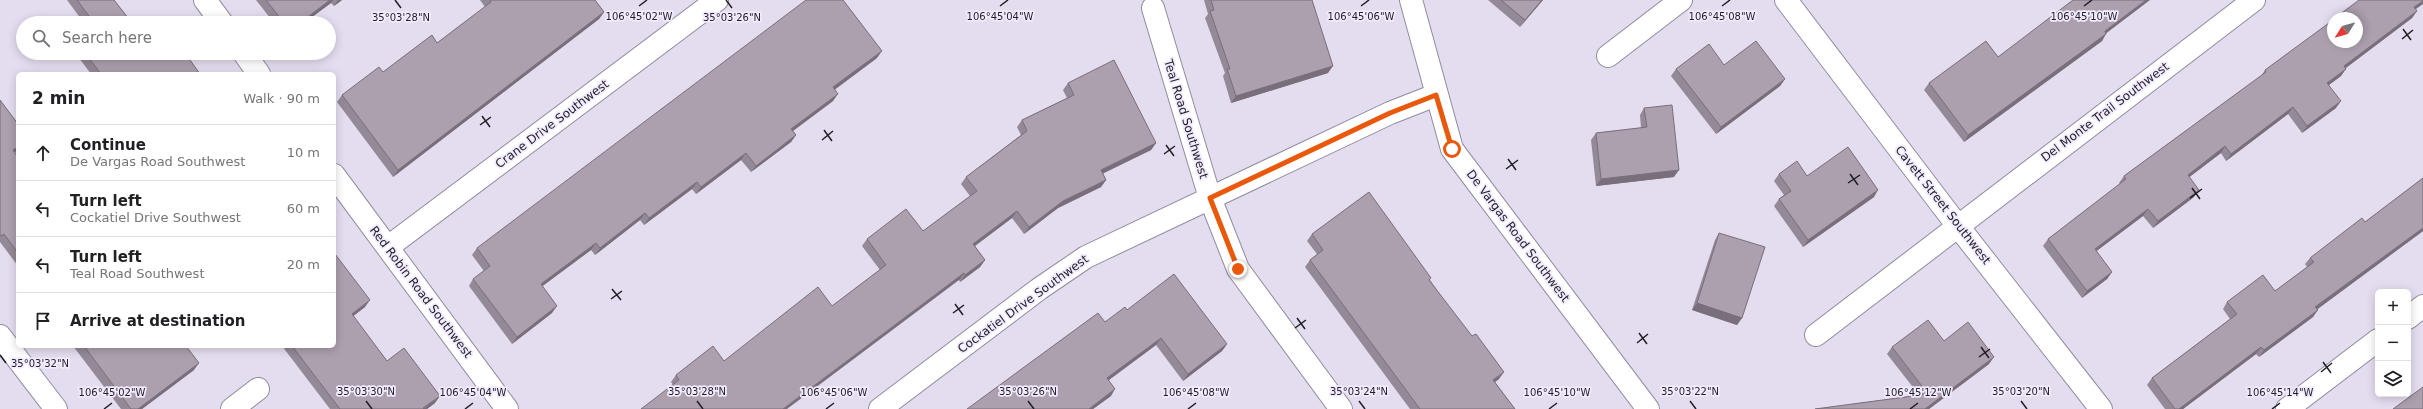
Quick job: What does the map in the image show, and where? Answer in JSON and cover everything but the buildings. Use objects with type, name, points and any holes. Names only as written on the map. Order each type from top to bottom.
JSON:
[{"type":"street","points":[[205,0],[217,16]]},
{"type":"street","name":"Crane Drive Southwest","points":[[388,247],[717,0]]},
{"type":"street","name":"De Vargas Road Southwest","points":[[1411,0],[1452,149],[1648,409]]},
{"type":"street","points":[[1608,56],[1681,0]]},
{"type":"street","name":"Cavett Street Southwest","points":[[1786,0],[1957,225],[2101,409]]},
{"type":"street","name":"Del Monte Trail Southwest","points":[[1816,334],[2254,0]]},
{"type":"street","name":"Teal Road Southwest","points":[[1153,8],[1210,198],[1238,269],[1341,409]]},
{"type":"street","points":[[249,60],[258,72]]},
{"type":"street","name":"Cockatiel Drive Southwest","points":[[880,409],[1039,289],[1086,257],[1390,113],[1436,95]]},
{"type":"street","name":"Red Robin Road Southwest","points":[[336,178],[507,409]]},
{"type":"street","points":[[2411,316],[2423,306]]},
{"type":"street","points":[[0,336],[56,409]]},
{"type":"street","points":[[2287,409],[2375,342]]},
{"type":"street","points":[[232,409],[258,389]]},
{"type":"route","points":[[1238,269],[1210,198],[1390,113],[1436,95],[1452,149]]}]
